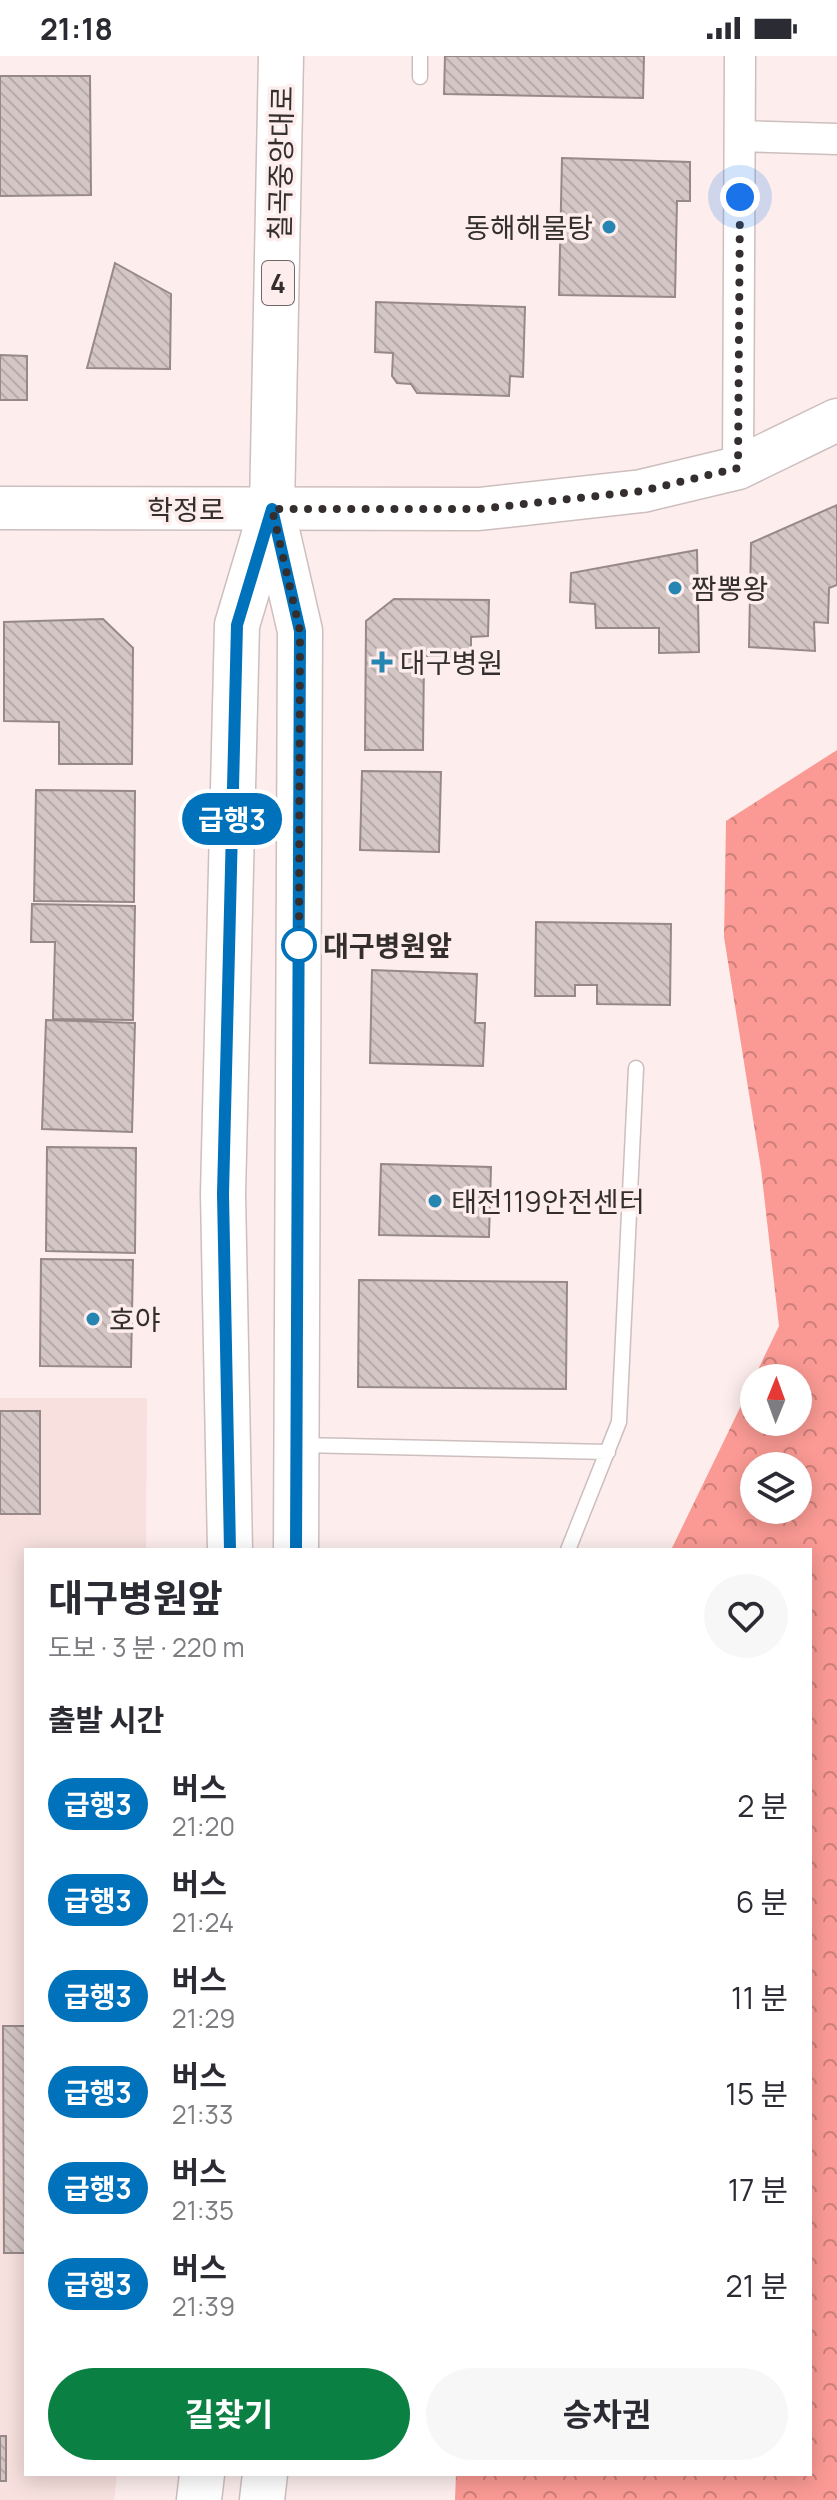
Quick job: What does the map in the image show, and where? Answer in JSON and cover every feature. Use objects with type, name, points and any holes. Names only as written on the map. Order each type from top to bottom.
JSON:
[{"type":"main road","name":"칠곡중앙대로","points":[[281,56],[272,509],[300,631],[296,1548]]},
{"type":"main road","name":"학정로","points":[[0,508],[479,509],[642,491],[738,468],[837,420]]},
{"type":"main road","name":"칠곡중앙대로","points":[[230,1548],[223,1194],[237,625],[272,509]]},
{"type":"main road","points":[[199,2500],[202,2476]]},
{"type":"main road","points":[[262,2500],[265,2476]]},
{"type":"street","points":[[738,468],[740,56]]},
{"type":"street","points":[[740,136],[837,139]]},
{"type":"lane","points":[[420,56],[420,77]]},
{"type":"lane","points":[[569,1548],[619,1422],[636,1068]]},
{"type":"lane","points":[[297,1445],[608,1452]]},
{"type":"shaded area","points":[[0,1398],[147,1398],[146,1548],[24,1548],[24,2476],[117,2476],[114,2500],[0,2500]]},
{"type":"green space","points":[[837,750],[837,2500],[455,2500],[456,2476],[812,2476],[812,1548],[672,1548],[740,1408],[740,1436],[812,1436],[812,1364],[761,1364],[779,1326],[761,1169],[724,937],[726,821]]},
{"type":"building","points":[[445,56],[644,56],[643,98],[444,94]]},
{"type":"building","points":[[0,76],[90,76],[91,195],[0,196]]},
{"type":"building","points":[[562,158],[690,162],[690,201],[677,201],[675,297],[559,295]]},
{"type":"building","points":[[115,263],[171,294],[170,369],[87,368]]},
{"type":"building","points":[[376,302],[525,307],[523,377],[510,376],[509,396],[417,393],[411,384],[397,383],[392,376],[393,353],[375,352]]},
{"type":"building","points":[[0,355],[27,356],[27,400],[0,400]]},
{"type":"building","points":[[837,505],[837,585],[829,588],[828,623],[814,622],[815,651],[749,647],[751,543]]},
{"type":"building","points":[[697,550],[699,652],[659,653],[659,628],[596,628],[595,604],[570,602],[571,573]]},
{"type":"building","points":[[394,599],[489,600],[488,636],[471,637],[471,656],[424,656],[423,750],[365,750],[366,621]]},
{"type":"building","points":[[103,619],[133,648],[132,764],[59,764],[59,722],[4,721],[4,622]]},
{"type":"building","points":[[362,771],[441,772],[439,852],[360,850]]},
{"type":"building","points":[[36,790],[135,791],[134,902],[34,901]]},
{"type":"building","points":[[32,904],[135,906],[133,1020],[53,1019],[55,942],[31,942]]},
{"type":"building","points":[[536,922],[671,924],[670,1005],[597,1004],[597,985],[575,985],[575,996],[535,996]]},
{"type":"building","points":[[372,970],[477,974],[475,1023],[485,1023],[483,1066],[370,1063]]},
{"type":"building","points":[[46,1020],[135,1023],[132,1132],[42,1129]]},
{"type":"building","points":[[47,1147],[136,1148],[135,1253],[46,1251]]},
{"type":"building","name":"태전119안전센터","points":[[381,1164],[491,1167],[489,1237],[379,1235]]},
{"type":"building","points":[[41,1259],[133,1260],[131,1367],[40,1366]]},
{"type":"building","points":[[359,1280],[567,1282],[566,1389],[358,1387]]},
{"type":"building","points":[[0,1411],[40,1411],[40,1514],[0,1514]]},
{"type":"building","points":[[3,2026],[24,2026],[24,2253],[4,2253]]},
{"type":"building","points":[[0,2436],[6,2436],[6,2481],[0,2481]]},
{"type":"bus line","name":"급행3","points":[[230,1548],[223,1194],[237,625],[272,509],[300,631],[296,1548]]},
{"type":"place","name":"동해해물탕","points":[[609,227]]},
{"type":"place","name":"짬뽕왕","points":[[675,588]]},
{"type":"place","name":"대구병원","points":[[382,662]]},
{"type":"place","name":"대구병원앞","points":[[299,945]]},
{"type":"place","name":"태전119안전센터","points":[[435,1201]]},
{"type":"place","name":"호야","points":[[93,1319]]},
{"type":"route","points":[[299,945],[300,631],[272,509],[479,509],[642,491],[738,468],[740,197]]}]
